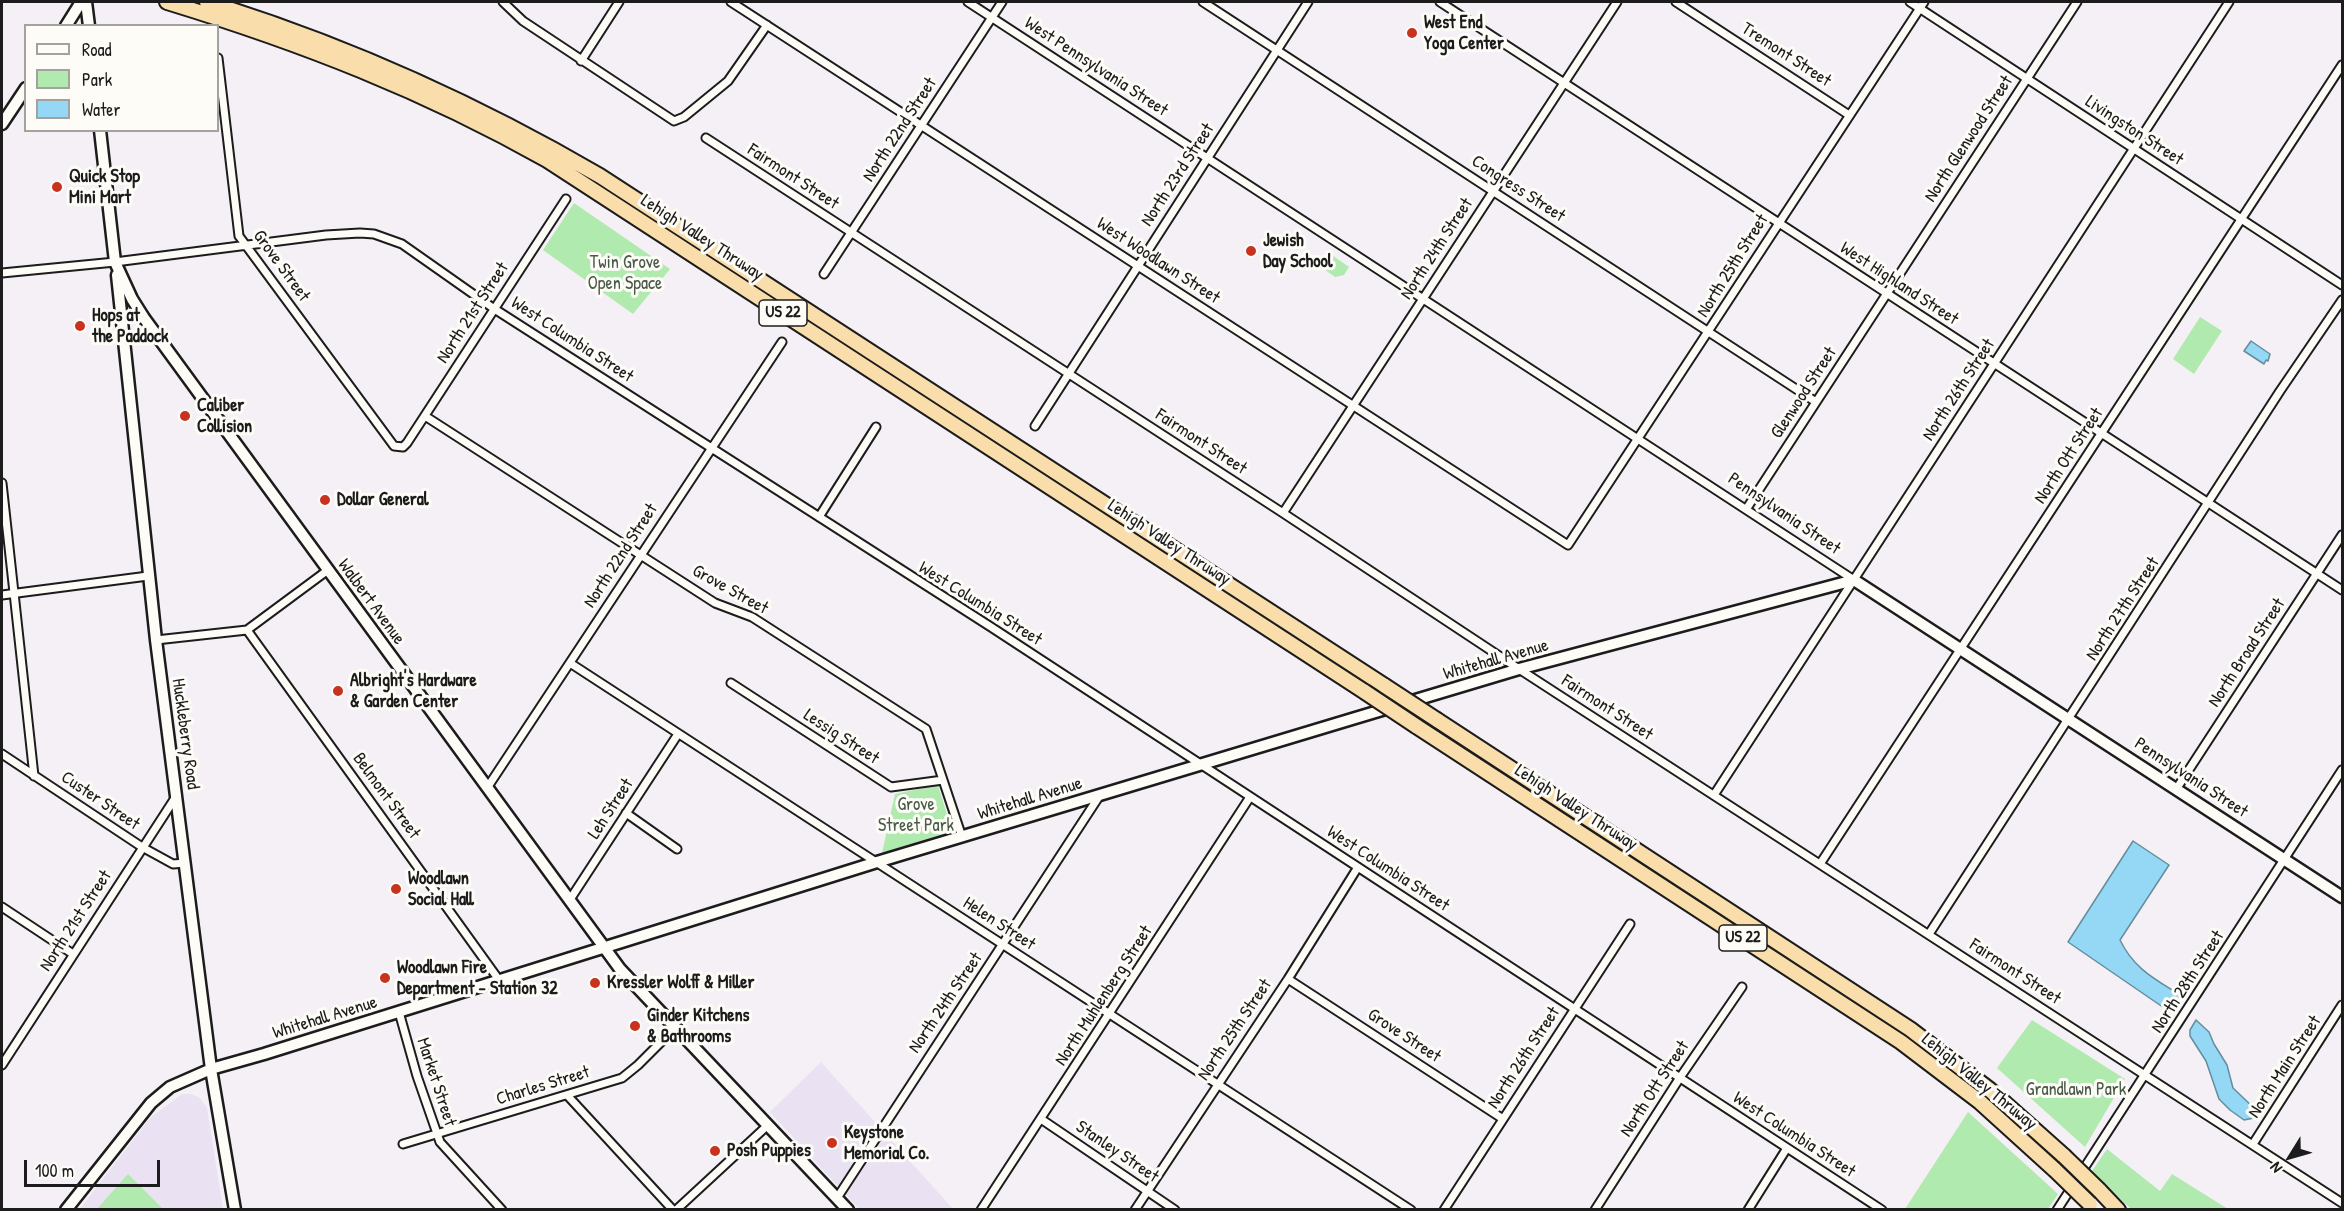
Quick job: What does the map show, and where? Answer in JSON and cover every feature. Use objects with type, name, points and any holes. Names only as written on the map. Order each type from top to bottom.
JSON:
[{"type":"highway","name":"Lehigh Valley Thruway","points":[[167,2],[280,38],[372,73],[463,115],[547,160],[1901,1042],[1980,1102],[2093,1207]]},
{"type":"highway","name":"Lehigh Valley Thruway","points":[[207,2],[331,44],[423,82],[513,127],[600,176],[1910,1029],[1990,1090],[2064,1156],[2118,1209]]},
{"type":"street","points":[[67,24],[81,2]]},
{"type":"street","points":[[86,2],[88,24]]},
{"type":"street","points":[[503,2],[523,21],[581,61],[671,120],[677,121],[728,81],[767,25]]},
{"type":"street","points":[[581,61],[619,2]]},
{"type":"street","name":"West Woodlawn Street","points":[[731,2],[1568,545]]},
{"type":"street","name":"West Pennsylvania Street","points":[[968,2],[1208,158]]},
{"type":"street","name":"North 22nd Street","points":[[824,274],[1002,2]]},
{"type":"street","name":"Congress Street","points":[[1203,2],[1816,402]]},
{"type":"street","name":"North 23rd Street","points":[[1035,426],[1136,265],[1308,2]]},
{"type":"street","name":"West Highland Street","points":[[1440,2],[2343,590]]},
{"type":"street","name":"North 24th Street","points":[[1283,513],[1617,2]]},
{"type":"street","name":"Tremont Street","points":[[1676,2],[1849,115]]},
{"type":"street","name":"Livingston Street","points":[[1910,2],[1922,5],[2027,79],[2343,285]]},
{"type":"street","name":"North Glenwood Street","points":[[1886,293],[2077,2]]},
{"type":"street","name":"North 26th Street","points":[[1714,795],[2229,2]]},
{"type":"street","name":"North 25th Street","points":[[1568,545],[1922,5]]},
{"type":"street","name":"North Ott Street","points":[[1820,864],[2343,64]]},
{"type":"street","name":"Grove Street","points":[[219,66],[239,236],[394,446],[403,447],[407,443]]},
{"type":"street","points":[[2,124],[24,91]]},
{"type":"street","name":"Walbert Avenue","points":[[100,132],[115,262],[144,318],[604,949],[675,1028],[848,1209]]},
{"type":"street","name":"Fairmont Street","points":[[706,138],[2343,1203]]},
{"type":"street","name":"Pennsylvania Street","points":[[1208,158],[2343,897]]},
{"type":"street","name":"North 21st Street","points":[[407,443],[566,199]]},
{"type":"street","name":"West Columbia Street","points":[[2,273],[115,262],[326,235],[374,234],[402,244],[493,308],[819,517],[1574,1008],[1679,1079],[1882,1209]]},
{"type":"street","name":"Huckleberry Road","points":[[115,262],[156,640],[211,1069],[235,1209]]},
{"type":"street","name":"Glenwood Street","points":[[1747,508],[1886,293]]},
{"type":"street","name":"North 27th Street","points":[[1929,934],[2280,392],[2343,300]]},
{"type":"street","name":"North 22nd Street","points":[[486,788],[782,342]]},
{"type":"street","name":"Grove Street","points":[[425,416],[714,603],[752,617],[926,729],[962,837]]},
{"type":"street","points":[[819,517],[876,427]]},
{"type":"street","points":[[2,483],[34,776]]},
{"type":"street","name":"North Broad Street","points":[[2177,789],[2343,535]]},
{"type":"street","points":[[156,640],[247,630],[328,570]]},
{"type":"street","points":[[2,595],[148,576]]},
{"type":"street","name":"Whitehall Avenue","points":[[66,1209],[151,1103],[176,1084],[211,1069],[604,949],[877,862],[1519,669],[1854,580]]},
{"type":"street","name":"Belmont Street","points":[[247,630],[500,980]]},
{"type":"street","name":"Helen Street","points":[[570,663],[1411,1209]]},
{"type":"street","name":"Lessig Street","points":[[731,683],[891,787],[943,780]]},
{"type":"street","name":"Leh Street","points":[[569,901],[678,734]]},
{"type":"street","name":"Custer Street","points":[[2,754],[142,847],[173,864],[185,862]]},
{"type":"street","name":"North 28th Street","points":[[2057,1209],[2343,770]]},
{"type":"street","name":"North 21st Street","points":[[3,1061],[177,795]]},
{"type":"street","name":"North 24th Street","points":[[837,1198],[1100,795]]},
{"type":"street","name":"North Muhlenberg Street","points":[[981,1209],[1250,797]]},
{"type":"street","points":[[626,813],[677,849]]},
{"type":"street","name":"North 25th Street","points":[[1135,1209],[1288,979],[1358,867]]},
{"type":"street","points":[[2,907],[73,954]]},
{"type":"street","name":"North 26th Street","points":[[1444,1209],[1630,924]]},
{"type":"street","name":"Grove Street","points":[[1288,979],[1503,1119]]},
{"type":"street","name":"North Ott Street","points":[[1595,1209],[1742,987]]},
{"type":"street","name":"North Main Street","points":[[2253,1144],[2343,1005]]},
{"type":"street","name":"Market Street","points":[[399,1012],[436,1134],[446,1149],[502,1209]]},
{"type":"street","name":"Charles Street","points":[[403,1144],[622,1078],[675,1028]]},
{"type":"street","points":[[567,1095],[675,1209],[768,1125]]},
{"type":"street","name":"Stanley Street","points":[[1041,1119],[1175,1209]]},
{"type":"street","points":[[1748,1209],[1787,1148]]},
{"type":"shaded area","points":[[821,1062],[953,1209],[859,1209],[770,1112]]},
{"type":"shaded area","points":[[182,1094],[191,1094],[200,1098],[207,1108],[223,1209],[79,1210],[150,1118]]},
{"type":"green space","name":"Twin Grove Open Space","points":[[574,203],[670,269],[633,314],[543,250]]},
{"type":"green space","points":[[1329,253],[1349,267],[1344,275],[1335,277],[1321,267]]},
{"type":"green space","points":[[2200,317],[2222,331],[2194,374],[2173,359]]},
{"type":"green space","name":"Grove Street Park","points":[[938,785],[952,831],[882,853],[895,794]]},
{"type":"green space","name":"Grandlawn Park","points":[[2032,1020],[2125,1079],[2085,1147],[1997,1068]]},
{"type":"green space","points":[[1968,1112],[2058,1194],[2048,1209],[1905,1209]]},
{"type":"green space","points":[[2107,1149],[2160,1191],[2172,1174],[2228,1209],[2131,1209],[2092,1171]]},
{"type":"green space","points":[[128,1174],[163,1209],[97,1209]]},
{"type":"water","points":[[2251,341],[2270,354],[2268,361],[2266,360],[2264,364],[2244,351]]},
{"type":"water","points":[[2133,841],[2169,865],[2120,940],[2139,966],[2180,995],[2170,1012],[2068,942]]},
{"type":"water","points":[[2196,1020],[2209,1032],[2227,1065],[2233,1088],[2256,1110],[2254,1118],[2244,1120],[2219,1099],[2206,1061],[2190,1036],[2190,1030]]},
{"type":"place","name":"West End Yoga Center","points":[[1412,33]]},
{"type":"place","name":"Quick Stop Mini Mart","points":[[57,187]]},
{"type":"place","name":"Jewish Day School","points":[[1251,251]]},
{"type":"place","name":"Hops at the Paddock","points":[[80,326]]},
{"type":"place","name":"Caliber Collision","points":[[185,416]]},
{"type":"place","name":"Dollar General","points":[[325,500]]},
{"type":"place","name":"Albright's Hardware & Garden Center","points":[[338,691]]},
{"type":"place","name":"Woodlawn Social Hall","points":[[396,889]]},
{"type":"place","name":"Woodlawn Fire Department - Station 32","points":[[385,978]]},
{"type":"place","name":"Kressler Wolff & Miller","points":[[595,983]]},
{"type":"place","name":"Ginder Kitchens & Bathrooms","points":[[635,1026]]},
{"type":"place","name":"Keystone Memorial Co.","points":[[832,1143]]},
{"type":"place","name":"Posh Puppies","points":[[715,1151]]}]
